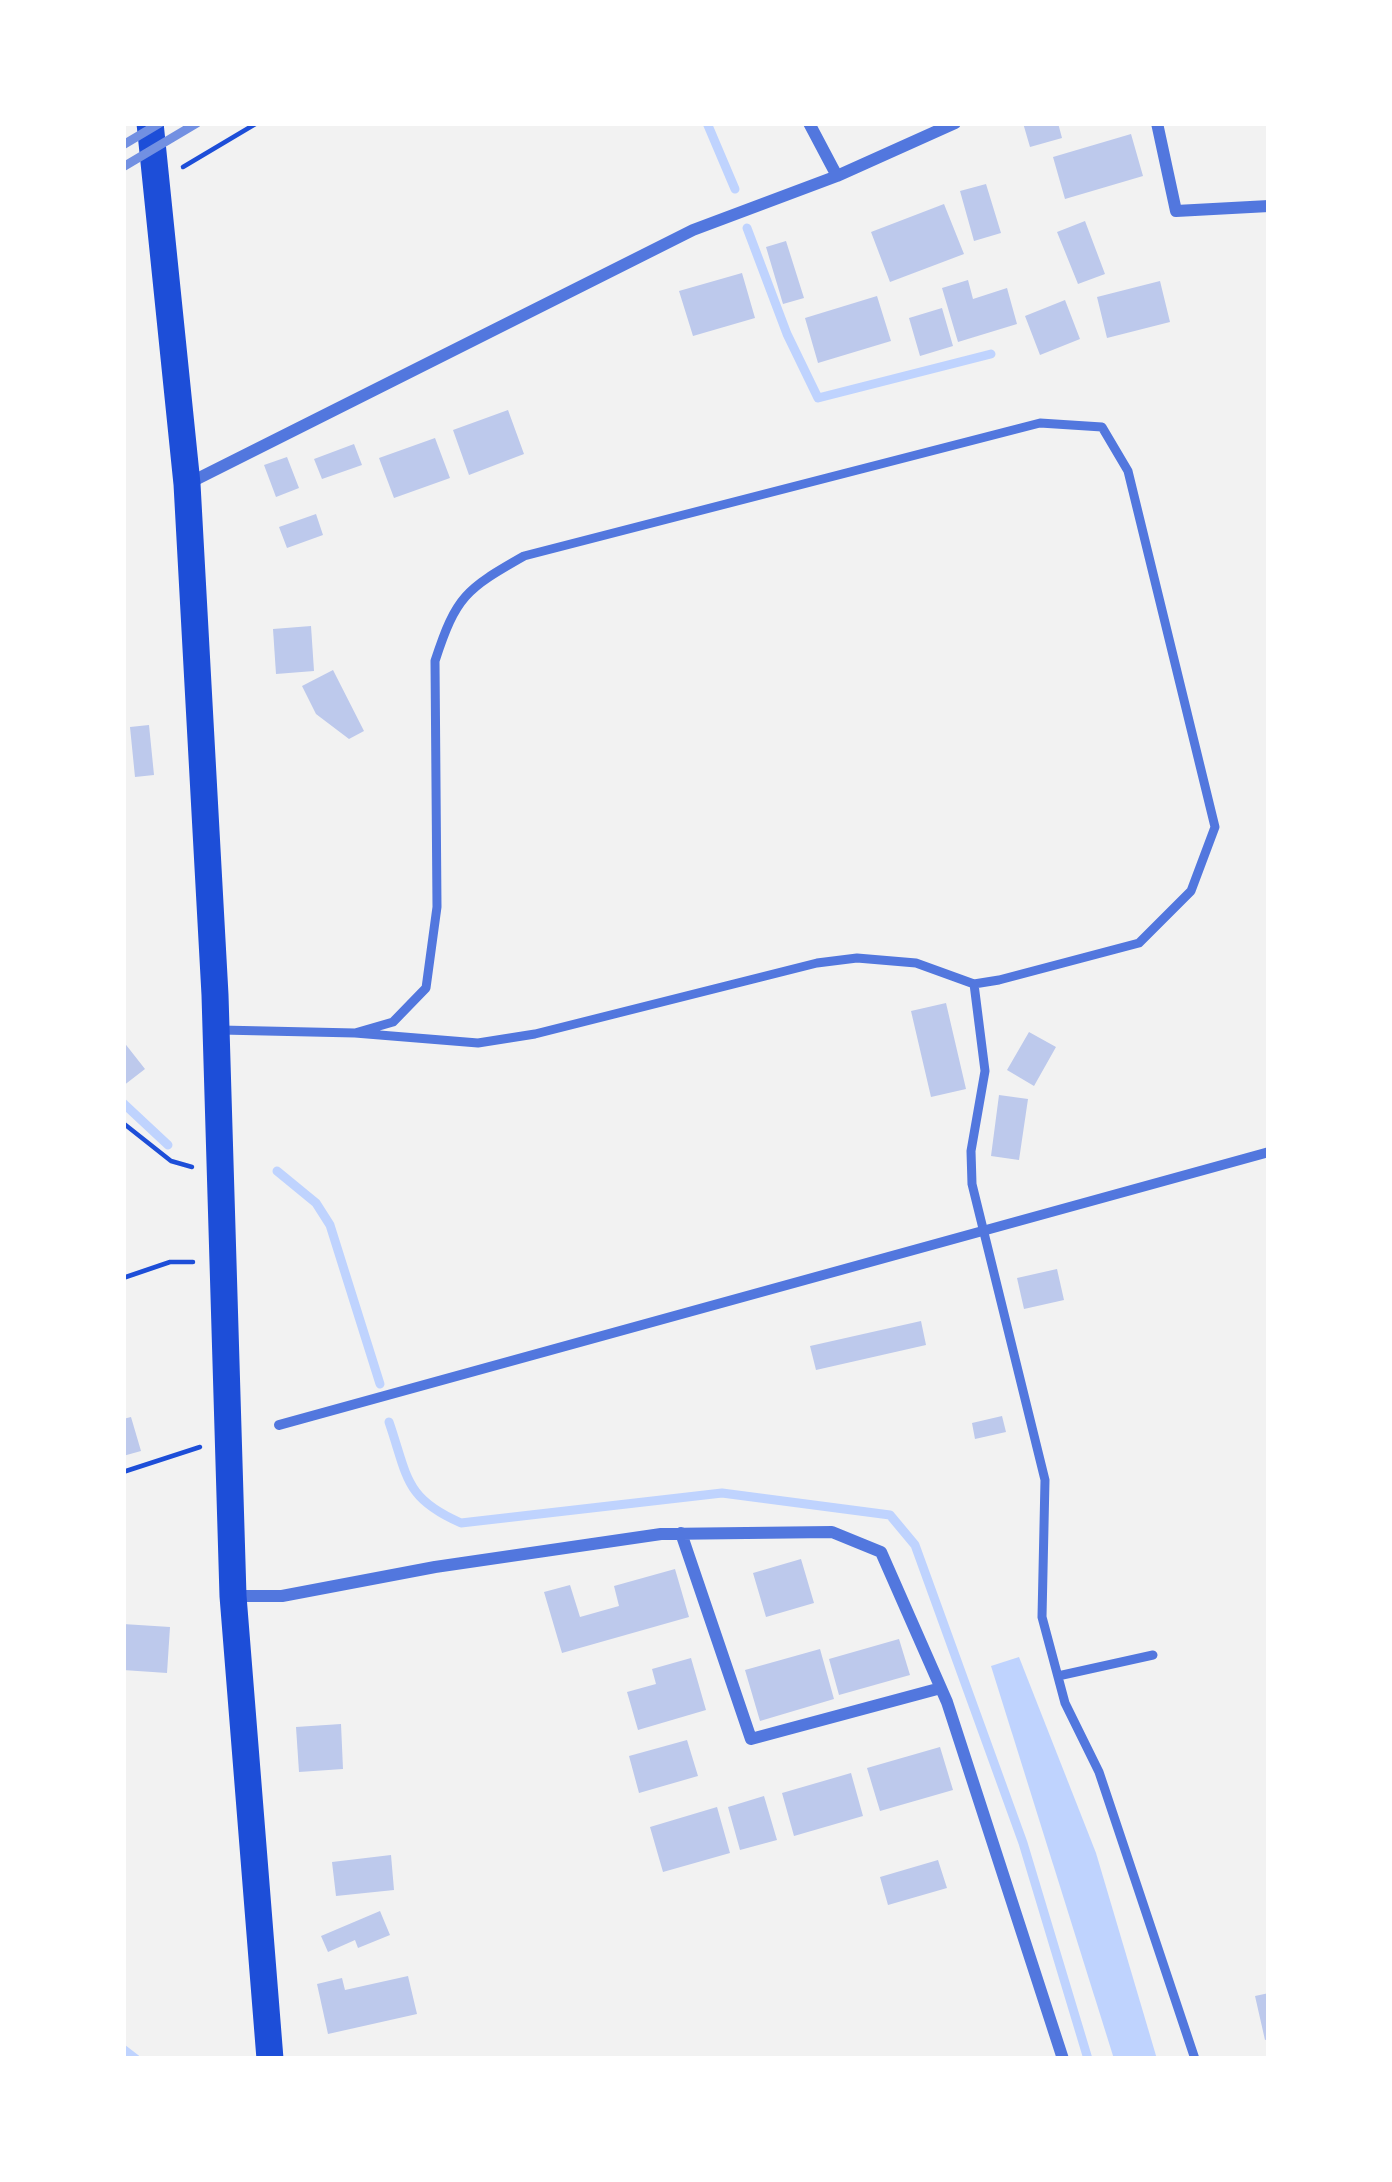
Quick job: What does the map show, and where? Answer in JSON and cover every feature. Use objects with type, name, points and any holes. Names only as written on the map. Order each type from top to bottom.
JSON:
[{"type":"highway","points":[[150,123],[187,484],[215,1030],[233,1596],[270,2059]]},
{"type":"street","points":[[809,123],[837,176]]},
{"type":"street","points":[[187,484],[692,230],[837,176],[955,123]]},
{"type":"street","points":[[1157,123],[1176,211],[1269,206]]},
{"type":"street","points":[[279,1425],[1269,1152]]},
{"type":"street","points":[[233,1596],[282,1596],[435,1568],[681,1533],[832,1532],[881,1552],[941,1688],[1063,2059]]},
{"type":"street","points":[[681,1533],[751,1739],[941,1688]]},
{"type":"lane","points":[[215,1030],[355,1033],[478,1043],[535,1034],[789,968],[857,958],[916,963],[974,984],[1138,943],[1191,891],[1215,826],[1128,471],[1102,427],[1040,423],[524,556],[472,586],[448,622],[435,661],[438,868],[426,988],[393,1022],[355,1033]]},
{"type":"lane","points":[[974,984],[985,1070],[971,1151],[972,1184],[1046,1480],[1042,1616],[1066,1702],[1099,1772],[1195,2059]]},
{"type":"lane","points":[[1058,1676],[1153,1655]]},
{"type":"path","points":[[156,179],[178,171],[257,123]]},
{"type":"path","points":[[123,1123],[171,1161],[220,1176]]},
{"type":"path","points":[[123,1278],[170,1262],[223,1263]]},
{"type":"path","points":[[123,1472],[229,1439]]},
{"type":"water","points":[[1019,1657],[1096,1853],[1157,2059],[1114,2059],[991,1666]]},
{"type":"building","points":[[1023,123],[1058,123],[1062,138],[1030,147]]},
{"type":"building","points":[[1131,134],[1143,176],[1065,199],[1053,157]]},
{"type":"building","points":[[986,184],[1001,233],[974,241],[960,191]]},
{"type":"building","points":[[944,204],[964,254],[890,282],[871,232]]},
{"type":"building","points":[[1085,221],[1105,274],[1078,284],[1057,232]]},
{"type":"building","points":[[786,241],[804,298],[783,304],[766,247]]},
{"type":"building","points":[[742,273],[755,318],[693,336],[679,291]]},
{"type":"building","points":[[968,280],[973,299],[1007,288],[1017,324],[958,342],[942,288]]},
{"type":"building","points":[[1160,281],[1170,322],[1107,338],[1097,297]]},
{"type":"building","points":[[877,296],[891,341],[818,363],[805,318]]},
{"type":"building","points":[[1065,300],[1080,339],[1040,355],[1025,316]]},
{"type":"building","points":[[942,308],[953,346],[920,356],[909,318]]},
{"type":"building","points":[[508,410],[524,454],[469,475],[453,430]]},
{"type":"building","points":[[435,438],[450,478],[394,498],[379,458]]},
{"type":"building","points":[[354,444],[362,465],[322,479],[314,459]]},
{"type":"building","points":[[287,457],[299,488],[276,497],[264,465]]},
{"type":"building","points":[[316,514],[323,535],[287,548],[279,527]]},
{"type":"building","points":[[311,626],[314,671],[276,674],[273,629]]},
{"type":"building","points":[[333,670],[364,731],[349,739],[316,714],[302,686]]},
{"type":"building","points":[[149,725],[154,775],[135,777],[130,727]]},
{"type":"building","points":[[946,1003],[966,1089],[931,1097],[911,1011]]},
{"type":"building","points":[[1029,1032],[1056,1047],[1034,1086],[1007,1070]]},
{"type":"building","points":[[123,1041],[145,1069],[123,1086]]},
{"type":"building","points":[[999,1095],[1028,1099],[1019,1160],[991,1156]]},
{"type":"building","points":[[1057,1269],[1064,1300],[1024,1309],[1017,1278]]},
{"type":"building","points":[[921,1321],[926,1345],[816,1370],[810,1346]]},
{"type":"building","points":[[1002,1416],[1006,1432],[975,1439],[972,1423]]},
{"type":"building","points":[[131,1417],[141,1451],[123,1456],[123,1419]]},
{"type":"building","points":[[801,1559],[814,1603],[766,1617],[753,1573]]},
{"type":"building","points":[[675,1569],[689,1617],[562,1653],[544,1592],[570,1585],[580,1617],[619,1606],[614,1586]]},
{"type":"building","points":[[123,1624],[170,1627],[167,1673],[123,1670]]},
{"type":"building","points":[[899,1639],[910,1675],[839,1695],[829,1659]]},
{"type":"building","points":[[820,1649],[834,1699],[760,1721],[745,1670]]},
{"type":"building","points":[[691,1658],[706,1710],[638,1730],[627,1692],[656,1684],[652,1669]]},
{"type":"building","points":[[341,1724],[343,1769],[299,1772],[296,1727]]},
{"type":"building","points":[[687,1740],[698,1776],[639,1793],[629,1756]]},
{"type":"building","points":[[940,1747],[953,1790],[880,1811],[867,1768]]},
{"type":"building","points":[[851,1773],[863,1816],[794,1836],[782,1793]]},
{"type":"building","points":[[764,1796],[777,1840],[740,1850],[728,1807]]},
{"type":"building","points":[[717,1807],[730,1853],[663,1872],[650,1827]]},
{"type":"building","points":[[391,1855],[394,1890],[336,1896],[332,1862]]},
{"type":"building","points":[[938,1860],[947,1888],[888,1905],[880,1877]]},
{"type":"building","points":[[380,1911],[390,1935],[358,1948],[355,1940],[328,1952],[321,1936]]},
{"type":"building","points":[[408,1976],[417,2014],[328,2034],[317,1984],[342,1978],[345,1990]]},
{"type":"building","points":[[1269,1993],[1269,2039],[1265,2040],[1255,1996]]},
{"type":"waterway","points":[[707,123],[735,189]]},
{"type":"waterway","points":[[747,228],[787,334],[818,398],[991,354]]},
{"type":"waterway","points":[[123,1103],[168,1145]]},
{"type":"waterway","points":[[277,1171],[316,1203],[330,1225],[380,1384]]},
{"type":"waterway","points":[[389,1422],[418,1495],[461,1523],[722,1493],[890,1515],[915,1545],[1023,1843],[1088,2059]]},
{"type":"waterway","points":[[123,2049],[136,2059]]},
{"type":"railway","points":[[123,145],[160,123]]},
{"type":"railway","points":[[123,167],[197,123]]}]
